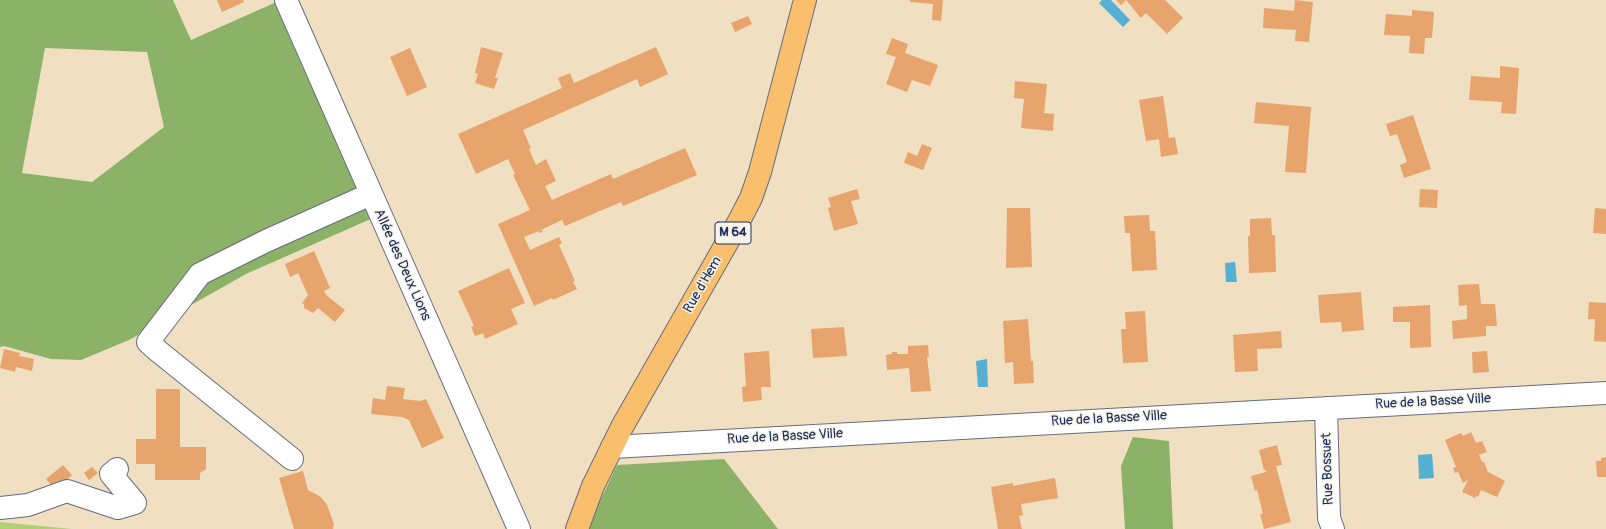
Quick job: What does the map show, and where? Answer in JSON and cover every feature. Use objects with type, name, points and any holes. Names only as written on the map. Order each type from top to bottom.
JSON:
[{"type":"main road","name":"Rue d'Hem","points":[[612,447],[751,198],[760,172],[805,0]]},
{"type":"main road","name":"M 64","points":[[577,529],[593,486],[612,447]]},
{"type":"street","name":"Allée des Deux Lions","points":[[286,0],[519,529]]},
{"type":"street","points":[[292,459],[148,342],[200,274],[266,241],[371,194]]},
{"type":"street","name":"Rue de la Basse Ville","points":[[612,447],[1606,393]]},
{"type":"street","name":"Rue Bossuet","points":[[1326,408],[1329,518],[1334,529]]},
{"type":"street","points":[[0,508],[28,505],[67,491],[118,508],[135,503],[111,474],[117,469]]},
{"type":"green space","points":[[0,0],[173,0],[191,40],[281,0],[299,0],[391,210],[246,274],[129,340],[81,360],[51,359],[4,346],[0,347]],"holes":[[[45,48],[147,52],[164,127],[92,182],[22,173]]]},
{"type":"green space","points":[[1133,437],[1169,441],[1173,529],[1125,529],[1121,466]]},
{"type":"green space","points":[[724,459],[778,529],[587,529],[617,465]]},
{"type":"green space","points":[[0,522],[72,529],[0,529]]},
{"type":"water","points":[[1102,0],[1111,0],[1130,20],[1123,27],[1099,3]]},
{"type":"water","points":[[1235,262],[1237,282],[1226,282],[1225,263]]},
{"type":"water","points":[[987,359],[988,387],[978,387],[976,361]]},
{"type":"water","points":[[1432,454],[1434,478],[1419,479],[1418,455]]},
{"type":"building","points":[[217,0],[243,0],[244,2],[222,12]]},
{"type":"building","points":[[910,0],[943,0],[941,21],[932,20],[933,4],[910,2]]},
{"type":"building","points":[[1116,0],[1126,0],[1121,5]]},
{"type":"building","points":[[1126,0],[1165,0],[1183,18],[1167,34],[1146,13],[1141,18]]},
{"type":"building","points":[[1295,0],[1313,2],[1309,42],[1295,41],[1296,30],[1263,28],[1264,8],[1294,11]]},
{"type":"building","points":[[1412,10],[1434,12],[1432,38],[1425,38],[1424,54],[1409,53],[1410,36],[1384,35],[1386,14],[1412,16]]},
{"type":"building","points":[[748,16],[752,24],[735,32],[731,23]]},
{"type":"building","points":[[892,38],[908,44],[905,53],[938,65],[930,86],[912,80],[907,92],[886,84],[896,57],[886,54]]},
{"type":"building","points":[[481,47],[503,53],[495,78],[498,78],[494,89],[475,83],[478,74],[475,73]]},
{"type":"building","points":[[656,47],[668,74],[640,87],[637,79],[523,130],[531,148],[529,149],[536,165],[546,159],[556,181],[545,186],[552,200],[611,174],[613,179],[685,148],[697,175],[623,206],[621,202],[565,226],[562,220],[541,230],[543,232],[539,233],[539,231],[524,237],[530,250],[559,237],[562,243],[559,245],[577,289],[553,300],[552,298],[534,306],[498,224],[530,210],[513,175],[515,174],[508,159],[476,174],[458,134],[562,88],[558,78],[570,73],[574,83]]},
{"type":"building","points":[[410,48],[427,87],[407,96],[390,57]]},
{"type":"building","points":[[1500,66],[1519,68],[1516,114],[1501,113],[1502,102],[1469,100],[1471,76],[1500,78]]},
{"type":"building","points":[[1015,81],[1047,84],[1044,113],[1054,114],[1053,131],[1021,128],[1024,99],[1014,98]]},
{"type":"building","points":[[1163,96],[1169,138],[1175,137],[1178,154],[1161,157],[1159,139],[1146,141],[1139,100]]},
{"type":"building","points":[[1256,102],[1311,107],[1306,173],[1285,172],[1289,126],[1254,123]]},
{"type":"building","points":[[1413,115],[1431,169],[1404,178],[1400,165],[1407,162],[1397,134],[1390,136],[1386,124]]},
{"type":"building","points":[[922,144],[932,148],[923,170],[904,163],[908,152],[917,156]]},
{"type":"building","points":[[857,189],[860,199],[851,201],[858,224],[834,231],[828,208],[831,207],[828,198]]},
{"type":"building","points":[[1420,189],[1438,190],[1437,208],[1419,207]]},
{"type":"building","points":[[1007,208],[1030,208],[1032,267],[1006,268]]},
{"type":"building","points":[[1595,208],[1606,209],[1606,234],[1593,233]]},
{"type":"building","points":[[1149,215],[1150,231],[1155,231],[1157,270],[1132,271],[1130,233],[1125,233],[1124,216]]},
{"type":"building","points":[[1271,218],[1272,235],[1275,235],[1276,272],[1249,273],[1248,236],[1250,236],[1250,219]]},
{"type":"building","points":[[314,251],[330,288],[324,291],[326,295],[345,310],[335,322],[318,308],[313,313],[304,308],[304,304],[302,303],[308,295],[298,273],[290,277],[285,264]]},
{"type":"building","points":[[509,268],[525,303],[511,309],[518,324],[485,339],[483,333],[475,336],[471,327],[474,326],[458,291]]},
{"type":"building","points":[[1479,284],[1481,304],[1495,304],[1497,326],[1486,326],[1486,336],[1453,339],[1452,321],[1467,319],[1467,305],[1459,306],[1458,285]]},
{"type":"building","points":[[1361,292],[1364,330],[1342,332],[1341,322],[1320,323],[1318,295]]},
{"type":"building","points":[[1589,302],[1606,303],[1606,342],[1594,341],[1595,319],[1588,319]]},
{"type":"building","points":[[1430,305],[1431,347],[1410,348],[1410,322],[1393,322],[1393,307]]},
{"type":"building","points":[[1145,311],[1148,362],[1123,363],[1121,329],[1126,329],[1125,312]]},
{"type":"building","points":[[1028,319],[1034,383],[1014,384],[1013,362],[1005,363],[1003,321]]},
{"type":"building","points":[[844,327],[847,356],[813,358],[811,329]]},
{"type":"building","points":[[1281,331],[1282,348],[1257,349],[1258,371],[1235,372],[1233,335]]},
{"type":"building","points":[[928,345],[929,357],[927,357],[931,391],[911,392],[909,368],[887,370],[886,355],[892,354],[892,352],[897,352],[897,354],[908,354],[908,346]]},
{"type":"building","points":[[4,349],[20,353],[19,356],[34,359],[32,371],[16,367],[15,372],[0,368]]},
{"type":"building","points":[[769,351],[771,387],[761,387],[762,400],[743,402],[742,387],[746,386],[744,353]]},
{"type":"building","points":[[1487,351],[1489,372],[1473,373],[1472,352]]},
{"type":"building","points":[[387,386],[405,388],[403,399],[420,401],[426,399],[444,438],[422,448],[409,420],[402,417],[371,414],[373,398],[385,400]]},
{"type":"building","points":[[156,389],[180,389],[180,447],[206,447],[206,469],[200,473],[200,480],[155,480],[155,464],[136,464],[136,439],[156,439]]},
{"type":"building","points":[[1471,432],[1476,443],[1482,441],[1487,452],[1479,455],[1488,472],[1505,481],[1497,497],[1481,490],[1478,497],[1476,496],[1475,498],[1462,492],[1468,480],[1463,483],[1458,472],[1455,473],[1453,468],[1456,467],[1445,440],[1461,433],[1463,436]]},
{"type":"building","points":[[1277,445],[1282,465],[1276,466],[1291,522],[1264,529],[1260,514],[1263,514],[1257,490],[1255,491],[1251,476],[1266,472],[1266,470],[1264,470],[1259,450]]},
{"type":"building","points":[[1606,457],[1606,477],[1597,477],[1596,461],[1601,461],[1601,458]]},
{"type":"building","points":[[63,465],[72,475],[55,490],[46,479]]},
{"type":"building","points":[[92,467],[98,473],[89,480],[84,473]]},
{"type":"building","points":[[303,471],[308,490],[321,497],[327,505],[334,524],[333,529],[294,529],[279,478]]},
{"type":"building","points":[[1055,478],[1058,498],[1021,504],[1023,515],[1019,516],[1022,529],[998,529],[991,487],[1013,483],[1013,486]]}]
